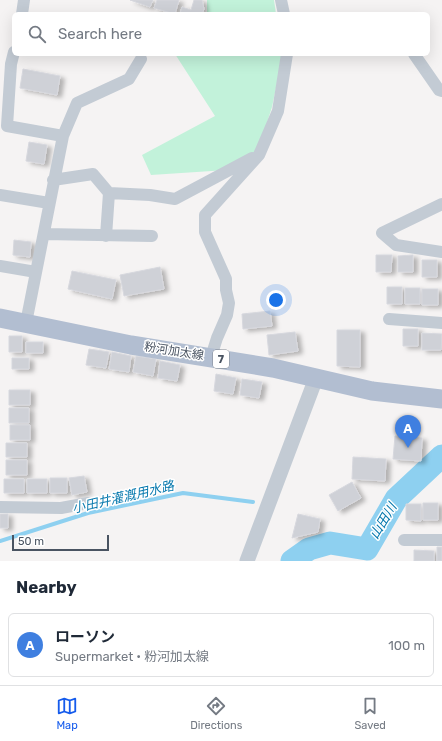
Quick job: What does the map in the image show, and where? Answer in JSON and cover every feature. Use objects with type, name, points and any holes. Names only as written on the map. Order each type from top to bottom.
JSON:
[{"type":"main road","name":"粉河加太線","points":[[0,318],[131,345],[273,368],[372,391],[442,399]]},
{"type":"street","points":[[22,12],[24,0]]},
{"type":"street","points":[[281,0],[284,12]]},
{"type":"street","points":[[13,56],[11,64],[7,126],[62,136]]},
{"type":"street","points":[[211,357],[216,338],[227,315],[229,303],[226,290],[226,279],[205,232],[205,215],[259,155],[278,111],[287,56]]},
{"type":"street","points":[[415,56],[438,90],[442,91]]},
{"type":"street","points":[[26,323],[62,136],[76,103],[129,79],[141,59]]},
{"type":"street","points":[[53,180],[92,174],[109,193],[150,195],[175,199],[259,155]]},
{"type":"street","points":[[106,236],[109,193]]},
{"type":"street","points":[[0,195],[49,204]]},
{"type":"street","points":[[442,204],[382,233],[396,245],[442,252]]},
{"type":"street","points":[[44,234],[152,236]]},
{"type":"street","points":[[0,266],[36,272]]},
{"type":"street","points":[[389,318],[442,323]]},
{"type":"street","points":[[247,561],[316,378]]},
{"type":"street","points":[[0,507],[61,508],[88,503]]},
{"type":"street","points":[[404,540],[442,540]]},
{"type":"green space","points":[[207,0],[274,0],[276,12],[207,12]]},
{"type":"green space","points":[[176,56],[283,56],[272,107],[261,141],[247,166],[227,170],[151,175],[142,155],[215,116]]},
{"type":"building","points":[[130,0],[153,0],[150,7]]},
{"type":"building","points":[[157,0],[179,0],[176,12],[168,12],[154,8]]},
{"type":"building","points":[[194,0],[202,0],[204,9],[203,12],[181,12],[182,7],[191,10]]},
{"type":"building","points":[[23,69],[60,76],[57,95],[20,88]]},
{"type":"building","points":[[29,142],[47,145],[44,164],[26,161]]},
{"type":"building","points":[[14,240],[31,242],[30,257],[13,255]]},
{"type":"building","points":[[376,255],[392,255],[391,272],[376,272]]},
{"type":"building","points":[[413,255],[413,272],[398,272],[398,256]]},
{"type":"building","points":[[422,260],[437,260],[437,277],[422,277]]},
{"type":"building","points":[[160,267],[164,289],[124,296],[120,275]]},
{"type":"building","points":[[72,271],[116,280],[112,299],[68,289]]},
{"type":"building","points":[[387,287],[402,287],[402,304],[387,304]]},
{"type":"building","points":[[405,288],[420,288],[420,304],[405,304]]},
{"type":"building","points":[[422,289],[438,289],[438,305],[422,305]]},
{"type":"building","points":[[270,311],[272,326],[243,329],[242,314]]},
{"type":"building","points":[[403,329],[418,329],[418,346],[403,346]]},
{"type":"building","points":[[337,330],[360,330],[360,367],[337,366]]},
{"type":"building","points":[[295,332],[298,351],[269,355],[267,335]]},
{"type":"building","points":[[422,333],[442,334],[441,350],[422,350]]},
{"type":"building","points":[[9,336],[22,336],[22,352],[9,352]]},
{"type":"building","points":[[26,342],[43,342],[43,353],[26,353]]},
{"type":"building","points":[[89,349],[109,352],[106,368],[86,365]]},
{"type":"building","points":[[112,352],[131,356],[129,372],[109,369]]},
{"type":"building","points":[[136,356],[156,359],[153,376],[133,372]]},
{"type":"building","points":[[12,358],[29,358],[29,369],[12,369]]},
{"type":"building","points":[[160,361],[180,365],[177,381],[158,378]]},
{"type":"building","points":[[216,374],[236,378],[233,394],[214,391]]},
{"type":"building","points":[[242,379],[262,382],[259,398],[240,395]]},
{"type":"building","points":[[9,390],[30,390],[30,405],[9,405]]},
{"type":"building","points":[[9,408],[29,408],[29,423],[9,423]]},
{"type":"building","points":[[10,425],[30,425],[30,440],[10,440]]},
{"type":"building","points":[[395,436],[422,438],[421,461],[393,459]]},
{"type":"building","points":[[6,443],[27,443],[27,457],[6,457]]},
{"type":"building","points":[[353,457],[386,459],[385,481],[352,479]]},
{"type":"building","points":[[6,460],[27,460],[27,475],[6,475]]},
{"type":"building","points":[[84,476],[87,492],[72,495],[69,478]]},
{"type":"building","points":[[50,478],[67,478],[67,493],[50,493]]},
{"type":"building","points":[[4,479],[24,479],[24,493],[4,493]]},
{"type":"building","points":[[27,479],[47,479],[47,493],[27,493]]},
{"type":"building","points":[[352,482],[361,498],[338,511],[329,495]]},
{"type":"building","points":[[423,503],[438,503],[438,520],[423,520]]},
{"type":"building","points":[[406,504],[421,504],[421,521],[406,520]]},
{"type":"building","points":[[0,514],[8,514],[8,528],[0,528]]},
{"type":"building","points":[[298,514],[320,519],[318,532],[292,538]]},
{"type":"building","points":[[437,547],[442,547],[442,561],[437,561]]},
{"type":"building","points":[[414,550],[434,551],[434,561],[414,561]]},
{"type":"waterway","name":"山田川","points":[[292,561],[309,549],[330,543],[367,549],[396,499],[442,456]]},
{"type":"waterway","name":"小田井灌漑用水路","points":[[0,541],[88,513],[183,493],[253,502]]},
{"type":"place","name":"ローソン","points":[[408,448]]}]
